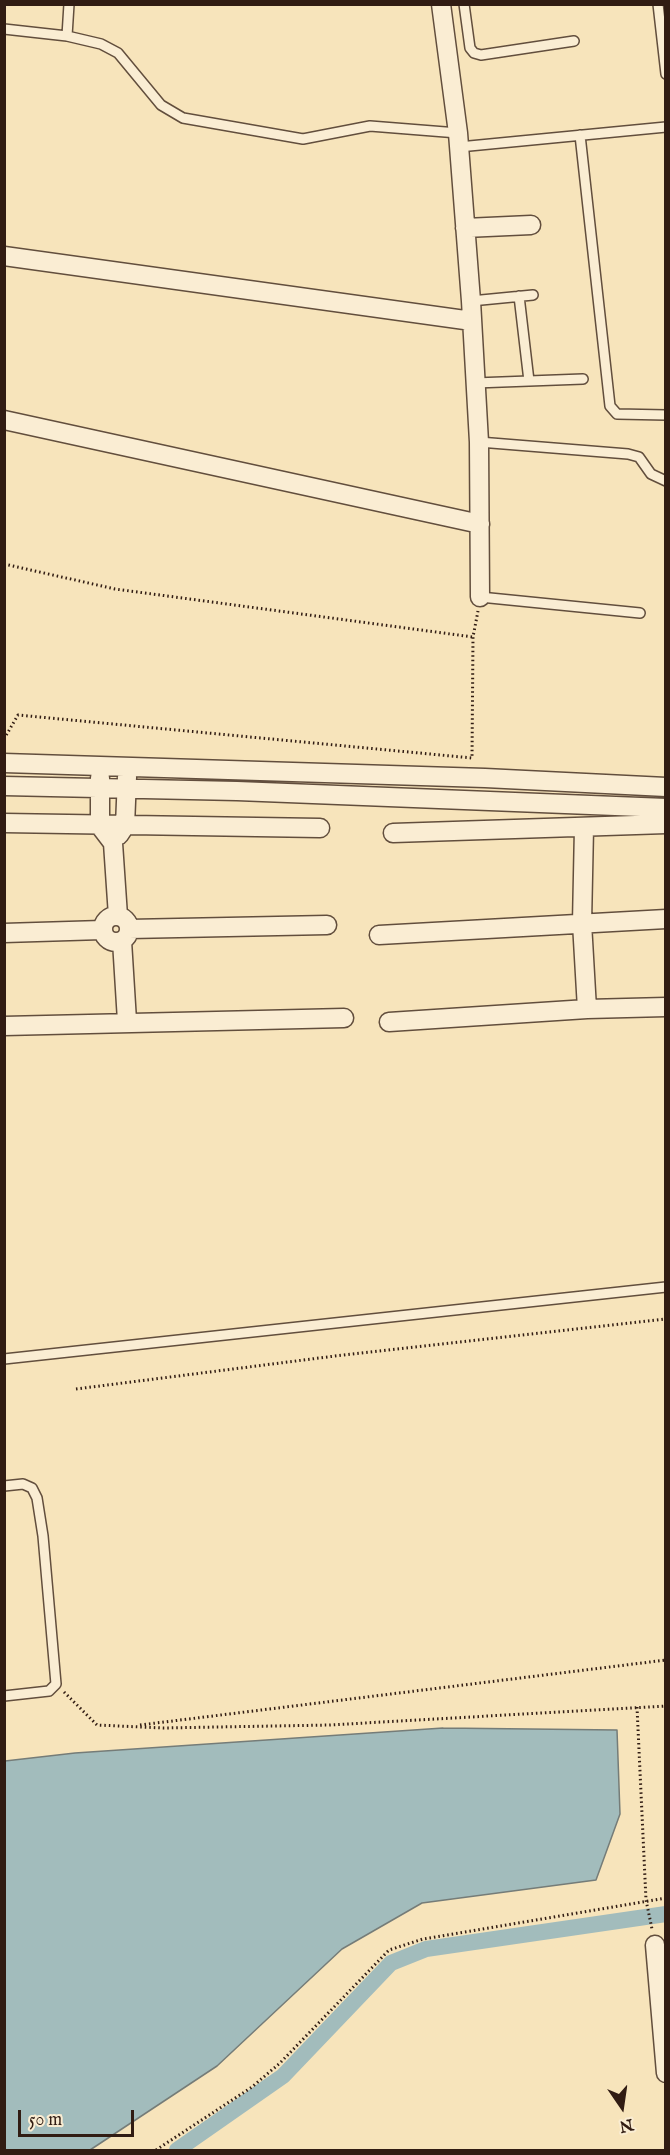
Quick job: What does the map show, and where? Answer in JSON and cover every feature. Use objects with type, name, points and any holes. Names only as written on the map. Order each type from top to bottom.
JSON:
[{"type":"street","points":[[441,4],[458,140],[471,301],[478,442],[480,597]]},
{"type":"street","points":[[465,228],[531,225]]},
{"type":"street","points":[[4,256],[472,321]]},
{"type":"street","points":[[4,420],[480,524]]},
{"type":"street","points":[[4,762],[473,777],[666,787]]},
{"type":"street","points":[[101,766],[100,826],[112,843],[123,928],[127,1021]]},
{"type":"street","points":[[112,843],[125,826],[128,767]]},
{"type":"street","points":[[573,807],[574,784]]},
{"type":"street","points":[[4,786],[127,788],[573,807],[666,808]]},
{"type":"street","points":[[4,823],[320,828]]},
{"type":"street","points":[[393,833],[666,825]]},
{"type":"street","points":[[584,828],[582,923],[587,1009]]},
{"type":"street","points":[[4,933],[102,930],[106,919],[123,928],[327,925]]},
{"type":"street","points":[[379,935],[666,919]]},
{"type":"street","points":[[389,1022],[587,1009],[666,1007]]},
{"type":"street","points":[[4,1026],[127,1021],[344,1018]]},
{"type":"street","points":[[655,1945],[666,2073]]},
{"type":"lane","points":[[67,36],[69,4]]},
{"type":"lane","points":[[464,4],[470,48],[474,53],[481,55],[574,41]]},
{"type":"lane","points":[[658,4],[666,74]]},
{"type":"lane","points":[[4,29],[67,36],[101,44],[118,53],[161,105],[183,118],[303,139],[370,126],[458,140],[580,135],[666,127]]},
{"type":"lane","points":[[580,135],[610,406],[617,414],[666,415]]},
{"type":"lane","points":[[471,301],[533,295]]},
{"type":"lane","points":[[519,296],[529,381]]},
{"type":"lane","points":[[475,383],[583,380]]},
{"type":"lane","points":[[478,442],[628,453],[639,457],[651,474],[666,480]]},
{"type":"lane","points":[[480,597],[640,613]]},
{"type":"lane","points":[[4,1359],[666,1287]]},
{"type":"lane","points":[[4,1486],[23,1484],[32,1488],[37,1498],[56,1684],[49,1691],[4,1696]]},
{"type":"path","points":[[4,564],[115,590],[473,637]]},
{"type":"path","points":[[4,739],[18,716],[472,758],[473,637],[480,597]]},
{"type":"path","points":[[76,1389],[335,1356],[666,1319]]},
{"type":"path","points":[[130,1726],[666,1660]]},
{"type":"path","points":[[56,1684],[97,1725],[329,1725],[666,1706]]},
{"type":"path","points":[[637,1707],[646,1900],[655,1945]]},
{"type":"path","points":[[156,2151],[252,2087],[280,2063],[389,1950],[423,1939],[666,1898]]},
{"type":"water","points":[[443,1728],[617,1730],[620,1814],[596,1880],[422,1903],[342,1949],[217,2066],[90,2150],[5,2150],[5,1761],[75,1753]]},
{"type":"waterway","points":[[177,2150],[283,2076],[391,1963],[426,1949],[666,1914]]}]
